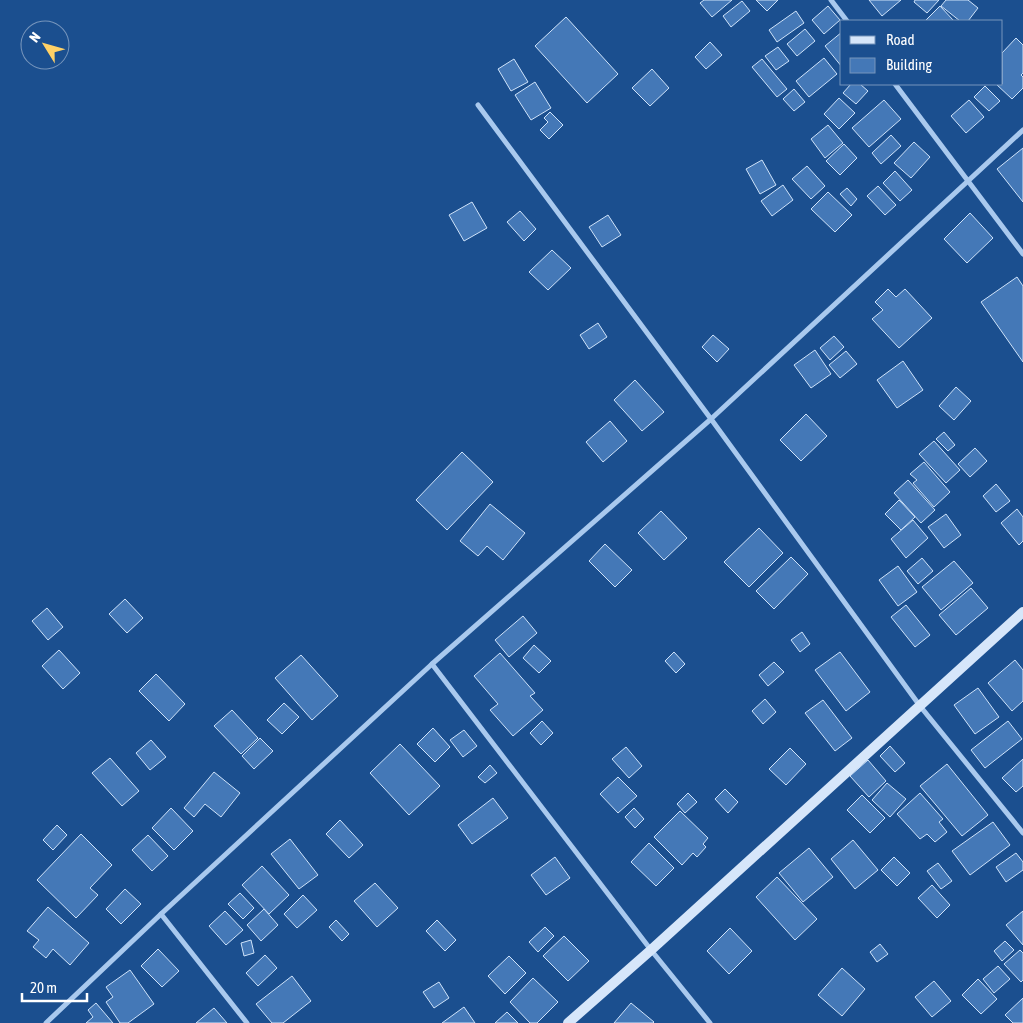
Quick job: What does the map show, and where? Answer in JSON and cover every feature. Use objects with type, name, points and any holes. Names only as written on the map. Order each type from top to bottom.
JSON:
[{"type":"street","points":[[831,0],[846,20]]},
{"type":"street","points":[[896,85],[1023,254]]},
{"type":"street","points":[[478,105],[711,419],[920,706],[1023,833]]},
{"type":"street","points":[[46,1023],[432,664],[711,419],[1023,130]]},
{"type":"street","points":[[568,1023],[1023,612]]},
{"type":"street","points":[[432,664],[651,950],[710,1023]]},
{"type":"street","points":[[162,914],[247,1023]]},
{"type":"building","points":[[704,0],[732,0],[712,17],[700,3]]},
{"type":"building","points":[[756,0],[778,0],[767,11]]},
{"type":"building","points":[[869,0],[901,0],[882,16]]},
{"type":"building","points":[[915,0],[939,0],[927,13],[914,2]]},
{"type":"building","points":[[946,0],[968,0],[978,8],[969,20],[959,20],[941,6]]},
{"type":"building","points":[[742,1],[750,11],[731,27],[723,16]]},
{"type":"building","points":[[828,6],[840,20],[824,34],[812,20]]},
{"type":"building","points":[[940,6],[953,20],[926,20]]},
{"type":"building","points":[[796,11],[804,23],[777,42],[769,30]]},
{"type":"building","points":[[566,17],[618,74],[587,103],[535,46]]},
{"type":"building","points":[[805,29],[815,41],[797,56],[787,44]]},
{"type":"building","points":[[840,34],[840,65],[825,46]]},
{"type":"building","points":[[1016,38],[1023,45],[1023,73],[1021,75],[1023,77],[1023,88],[1012,99],[997,85],[1003,85],[1003,52]]},
{"type":"building","points":[[710,42],[722,55],[706,69],[695,57]]},
{"type":"building","points":[[778,47],[789,61],[776,70],[765,56]]},
{"type":"building","points":[[824,58],[837,74],[809,97],[796,81]]},
{"type":"building","points":[[514,59],[528,82],[511,91],[498,69]]},
{"type":"building","points":[[762,59],[787,89],[777,97],[752,67]]},
{"type":"building","points":[[652,69],[669,88],[650,106],[632,88]]},
{"type":"building","points":[[535,82],[551,108],[531,120],[515,95]]},
{"type":"building","points":[[850,85],[861,85],[868,91],[856,104],[843,93]]},
{"type":"building","points":[[985,86],[1000,101],[989,111],[974,97]]},
{"type":"building","points":[[794,89],[805,102],[794,111],[783,99]]},
{"type":"building","points":[[839,98],[855,113],[839,129],[824,114]]},
{"type":"building","points":[[884,100],[901,119],[869,147],[852,128]]},
{"type":"building","points":[[969,100],[984,117],[966,133],[951,116]]},
{"type":"building","points":[[550,112],[563,125],[549,139],[540,130],[548,122],[544,118]]},
{"type":"building","points":[[828,125],[843,143],[825,158],[811,139]]},
{"type":"building","points":[[891,135],[901,146],[881,164],[872,153]]},
{"type":"building","points":[[914,142],[930,157],[911,178],[894,163]]},
{"type":"building","points":[[844,144],[857,158],[840,175],[826,161]]},
{"type":"building","points":[[1023,148],[1023,202],[997,169]]},
{"type":"building","points":[[762,160],[776,185],[760,194],[746,169]]},
{"type":"building","points":[[807,166],[825,186],[811,199],[792,179]]},
{"type":"building","points":[[895,171],[912,190],[900,201],[883,183]]},
{"type":"building","points":[[783,185],[793,200],[772,216],[761,201]]},
{"type":"building","points":[[878,186],[896,205],[885,215],[867,196]]},
{"type":"building","points":[[847,188],[857,199],[851,206],[840,194]]},
{"type":"building","points":[[828,192],[852,215],[835,232],[811,209]]},
{"type":"building","points":[[472,202],[487,228],[464,241],[449,215]]},
{"type":"building","points":[[520,211],[536,229],[524,241],[507,222]]},
{"type":"building","points":[[970,213],[993,238],[967,263],[944,239]]},
{"type":"building","points":[[608,215],[621,235],[602,247],[589,227]]},
{"type":"building","points":[[552,250],[571,268],[548,290],[529,272]]},
{"type":"building","points":[[1017,277],[1023,286],[1023,362],[981,302]]},
{"type":"building","points":[[888,289],[896,297],[905,289],[932,318],[899,348],[872,319],[883,310],[875,302]]},
{"type":"building","points":[[598,323],[607,337],[589,349],[580,335]]},
{"type":"building","points":[[713,335],[729,349],[717,362],[702,347]]},
{"type":"building","points":[[834,336],[844,347],[830,360],[820,348]]},
{"type":"building","points":[[815,350],[831,374],[811,388],[794,365]]},
{"type":"building","points":[[846,351],[857,364],[840,378],[829,365]]},
{"type":"building","points":[[903,361],[923,390],[897,408],[877,380]]},
{"type":"building","points":[[635,380],[664,412],[642,431],[614,400]]},
{"type":"building","points":[[956,387],[971,401],[954,420],[939,406]]},
{"type":"building","points":[[806,414],[827,436],[801,461],[780,440]]},
{"type":"building","points":[[610,421],[627,441],[603,462],[586,442]]},
{"type":"building","points":[[944,432],[955,445],[948,451],[936,439]]},
{"type":"building","points":[[934,441],[960,470],[946,483],[919,454]]},
{"type":"building","points":[[975,448],[987,461],[970,477],[958,464]]},
{"type":"building","points":[[462,452],[493,482],[447,530],[416,500]]},
{"type":"building","points":[[924,462],[950,492],[934,507],[913,483],[917,480],[910,474]]},
{"type":"building","points":[[908,480],[935,510],[921,523],[894,493]]},
{"type":"building","points":[[996,484],[1010,501],[996,512],[983,496]]},
{"type":"building","points":[[899,500],[915,517],[901,530],[885,514]]},
{"type":"building","points":[[490,504],[525,533],[503,560],[487,546],[478,556],[460,541]]},
{"type":"building","points":[[1017,509],[1023,517],[1023,541],[1019,545],[1001,523]]},
{"type":"building","points":[[661,511],[687,538],[664,560],[638,533]]},
{"type":"building","points":[[946,514],[961,535],[944,548],[928,527]]},
{"type":"building","points":[[913,520],[928,538],[906,558],[891,539]]},
{"type":"building","points":[[759,528],[783,553],[749,587],[724,562]]},
{"type":"building","points":[[605,544],[632,570],[615,587],[589,561]]},
{"type":"building","points":[[791,557],[808,574],[774,609],[756,591]]},
{"type":"building","points":[[922,558],[933,571],[918,584],[907,571]]},
{"type":"building","points":[[954,561],[973,583],[941,610],[922,587]]},
{"type":"building","points":[[898,566],[917,592],[898,606],[879,580]]},
{"type":"building","points":[[971,588],[988,608],[956,635],[939,615]]},
{"type":"building","points":[[125,599],[143,618],[127,633],[109,614]]},
{"type":"building","points":[[906,605],[930,635],[915,647],[891,617]]},
{"type":"building","points":[[47,608],[63,627],[48,640],[32,621]]},
{"type":"building","points":[[523,616],[537,633],[509,657],[495,640]]},
{"type":"building","points":[[802,632],[810,644],[800,652],[791,640]]},
{"type":"building","points":[[534,645],[551,661],[539,673],[523,658]]},
{"type":"building","points":[[59,650],[80,673],[63,689],[42,666]]},
{"type":"building","points":[[674,652],[685,664],[676,673],[665,661]]},
{"type":"building","points":[[840,652],[870,692],[846,711],[815,670]]},
{"type":"building","points":[[500,653],[535,693],[530,696],[543,710],[513,736],[490,710],[498,704],[474,676]]},
{"type":"building","points":[[301,655],[338,696],[312,720],[275,678]]},
{"type":"building","points":[[1015,660],[1023,670],[1023,701],[1012,711],[988,683]]},
{"type":"building","points":[[774,662],[784,672],[768,686],[759,675]]},
{"type":"building","points":[[156,674],[185,704],[169,721],[139,691]]},
{"type":"building","points":[[978,688],[999,717],[975,734],[954,705]]},
{"type":"building","points":[[765,699],[776,712],[763,724],[752,711]]},
{"type":"building","points":[[823,700],[852,738],[835,751],[805,713]]},
{"type":"building","points":[[284,703],[299,717],[282,734],[267,720]]},
{"type":"building","points":[[232,710],[258,738],[241,754],[214,726]]},
{"type":"building","points":[[542,721],[553,733],[541,745],[530,733]]},
{"type":"building","points":[[1008,721],[1022,739],[985,768],[971,750]]},
{"type":"building","points":[[433,728],[450,747],[435,762],[417,744]]},
{"type":"building","points":[[464,730],[477,746],[463,757],[450,740]]},
{"type":"building","points":[[260,738],[273,751],[254,769],[242,756]]},
{"type":"building","points":[[151,740],[166,757],[150,770],[136,753]]},
{"type":"building","points":[[400,744],[440,786],[409,815],[370,773]]},
{"type":"building","points":[[890,746],[905,763],[895,772],[880,756]]},
{"type":"building","points":[[626,747],[642,766],[629,778],[612,759]]},
{"type":"building","points":[[790,748],[806,764],[786,785],[769,769]]},
{"type":"building","points":[[110,758],[139,791],[122,806],[92,773]]},
{"type":"building","points":[[1023,759],[1023,786],[1016,792],[1002,778]]},
{"type":"building","points":[[868,760],[886,781],[869,797],[850,776]]},
{"type":"building","points":[[947,764],[988,815],[962,836],[920,786]]},
{"type":"building","points":[[490,765],[497,773],[485,783],[478,777]]},
{"type":"building","points":[[214,772],[240,793],[221,817],[205,804],[194,817],[184,808]]},
{"type":"building","points":[[618,777],[637,796],[618,813],[600,794]]},
{"type":"building","points":[[887,783],[906,799],[890,817],[872,800]]},
{"type":"building","points":[[725,789],[738,802],[728,813],[715,799]]},
{"type":"building","points":[[688,793],[697,802],[685,813],[677,804]]},
{"type":"building","points":[[920,793],[943,819],[939,822],[947,832],[935,842],[927,834],[920,839],[897,814]]},
{"type":"building","points":[[862,795],[885,818],[870,833],[847,810]]},
{"type":"building","points":[[493,798],[508,818],[472,844],[458,825]]},
{"type":"building","points":[[171,808],[193,831],[174,850],[152,828]]},
{"type":"building","points":[[634,808],[644,819],[635,828],[625,817]]},
{"type":"building","points":[[680,811],[708,838],[703,844],[706,847],[697,857],[693,853],[682,865],[654,837]]},
{"type":"building","points":[[340,820],[363,845],[349,858],[326,834]]},
{"type":"building","points":[[993,822],[1010,845],[970,875],[952,851]]},
{"type":"building","points":[[57,825],[67,835],[53,850],[43,840]]},
{"type":"building","points":[[81,834],[112,865],[90,888],[98,895],[76,918],[37,880]]},
{"type":"building","points":[[148,835],[168,856],[152,871],[132,850]]},
{"type":"building","points":[[290,839],[318,875],[299,889],[271,854]]},
{"type":"building","points":[[853,840],[878,870],[855,889],[831,859]]},
{"type":"building","points":[[649,843],[674,868],[656,886],[631,862]]},
{"type":"building","points":[[809,848],[833,877],[803,902],[779,873]]},
{"type":"building","points":[[1016,853],[1023,862],[1023,870],[1006,882],[996,867]]},
{"type":"building","points":[[555,857],[570,878],[546,895],[531,875]]},
{"type":"building","points":[[894,857],[910,873],[897,886],[881,870]]},
{"type":"building","points":[[938,863],[952,881],[941,889],[927,871]]},
{"type":"building","points":[[262,866],[289,895],[269,914],[242,885]]},
{"type":"building","points":[[777,877],[817,919],[795,940],[756,897]]},
{"type":"building","points":[[375,883],[398,908],[377,927],[354,901]]},
{"type":"building","points":[[932,885],[950,905],[937,918],[918,898]]},
{"type":"building","points":[[125,889],[141,904],[121,924],[106,909]]},
{"type":"building","points":[[240,893],[254,908],[243,919],[228,904]]},
{"type":"building","points":[[303,895],[317,910],[297,928],[284,914]]},
{"type":"building","points":[[48,907],[89,943],[70,965],[53,949],[46,958],[33,947],[39,940],[27,931]]},
{"type":"building","points":[[264,909],[278,925],[261,941],[247,925]]},
{"type":"building","points":[[225,911],[243,930],[226,945],[209,926]]},
{"type":"building","points":[[1023,911],[1023,945],[1006,925]]},
{"type":"building","points":[[336,920],[349,934],[342,941],[329,927]]},
{"type":"building","points":[[437,920],[456,940],[445,951],[426,931]]},
{"type":"building","points":[[545,927],[554,936],[538,952],[529,942]]},
{"type":"building","points":[[730,928],[752,951],[729,974],[707,951]]},
{"type":"building","points":[[564,936],[589,961],[568,981],[543,956]]},
{"type":"building","points":[[251,940],[254,953],[244,956],[241,943]]},
{"type":"building","points":[[1005,941],[1014,950],[1002,961],[994,951]]},
{"type":"building","points":[[880,944],[888,954],[877,962],[870,952]]},
{"type":"building","points":[[158,949],[179,971],[162,987],[141,966]]},
{"type":"building","points":[[1020,950],[1023,953],[1023,980],[1021,982],[1004,964]]},
{"type":"building","points":[[265,955],[277,968],[258,986],[246,973]]},
{"type":"building","points":[[509,956],[526,973],[505,994],[488,976]]},
{"type":"building","points":[[998,966],[1010,979],[994,993],[983,979]]},
{"type":"building","points":[[842,968],[865,989],[842,1016],[818,995]]},
{"type":"building","points":[[130,970],[154,1004],[128,1023],[120,1023],[106,1002],[113,997],[106,987]]},
{"type":"building","points":[[292,976],[311,1001],[283,1023],[272,1023],[256,1004]]},
{"type":"building","points":[[533,978],[558,1002],[537,1023],[530,1023],[510,1002]]},
{"type":"building","points":[[978,979],[997,999],[981,1014],[962,995]]},
{"type":"building","points":[[934,981],[951,1001],[932,1017],[915,997]]},
{"type":"building","points":[[439,982],[449,998],[434,1008],[423,992]]},
{"type":"building","points":[[1023,998],[1023,1023],[1013,1023],[1005,1015]]},
{"type":"building","points":[[96,1003],[113,1023],[86,1023],[93,1017],[88,1010]]},
{"type":"building","points":[[631,1003],[654,1022],[614,1023]]},
{"type":"building","points":[[464,1007],[475,1023],[442,1023]]},
{"type":"building","points":[[214,1008],[227,1023],[196,1023]]},
{"type":"building","points":[[507,1012],[518,1023],[495,1023]]}]
